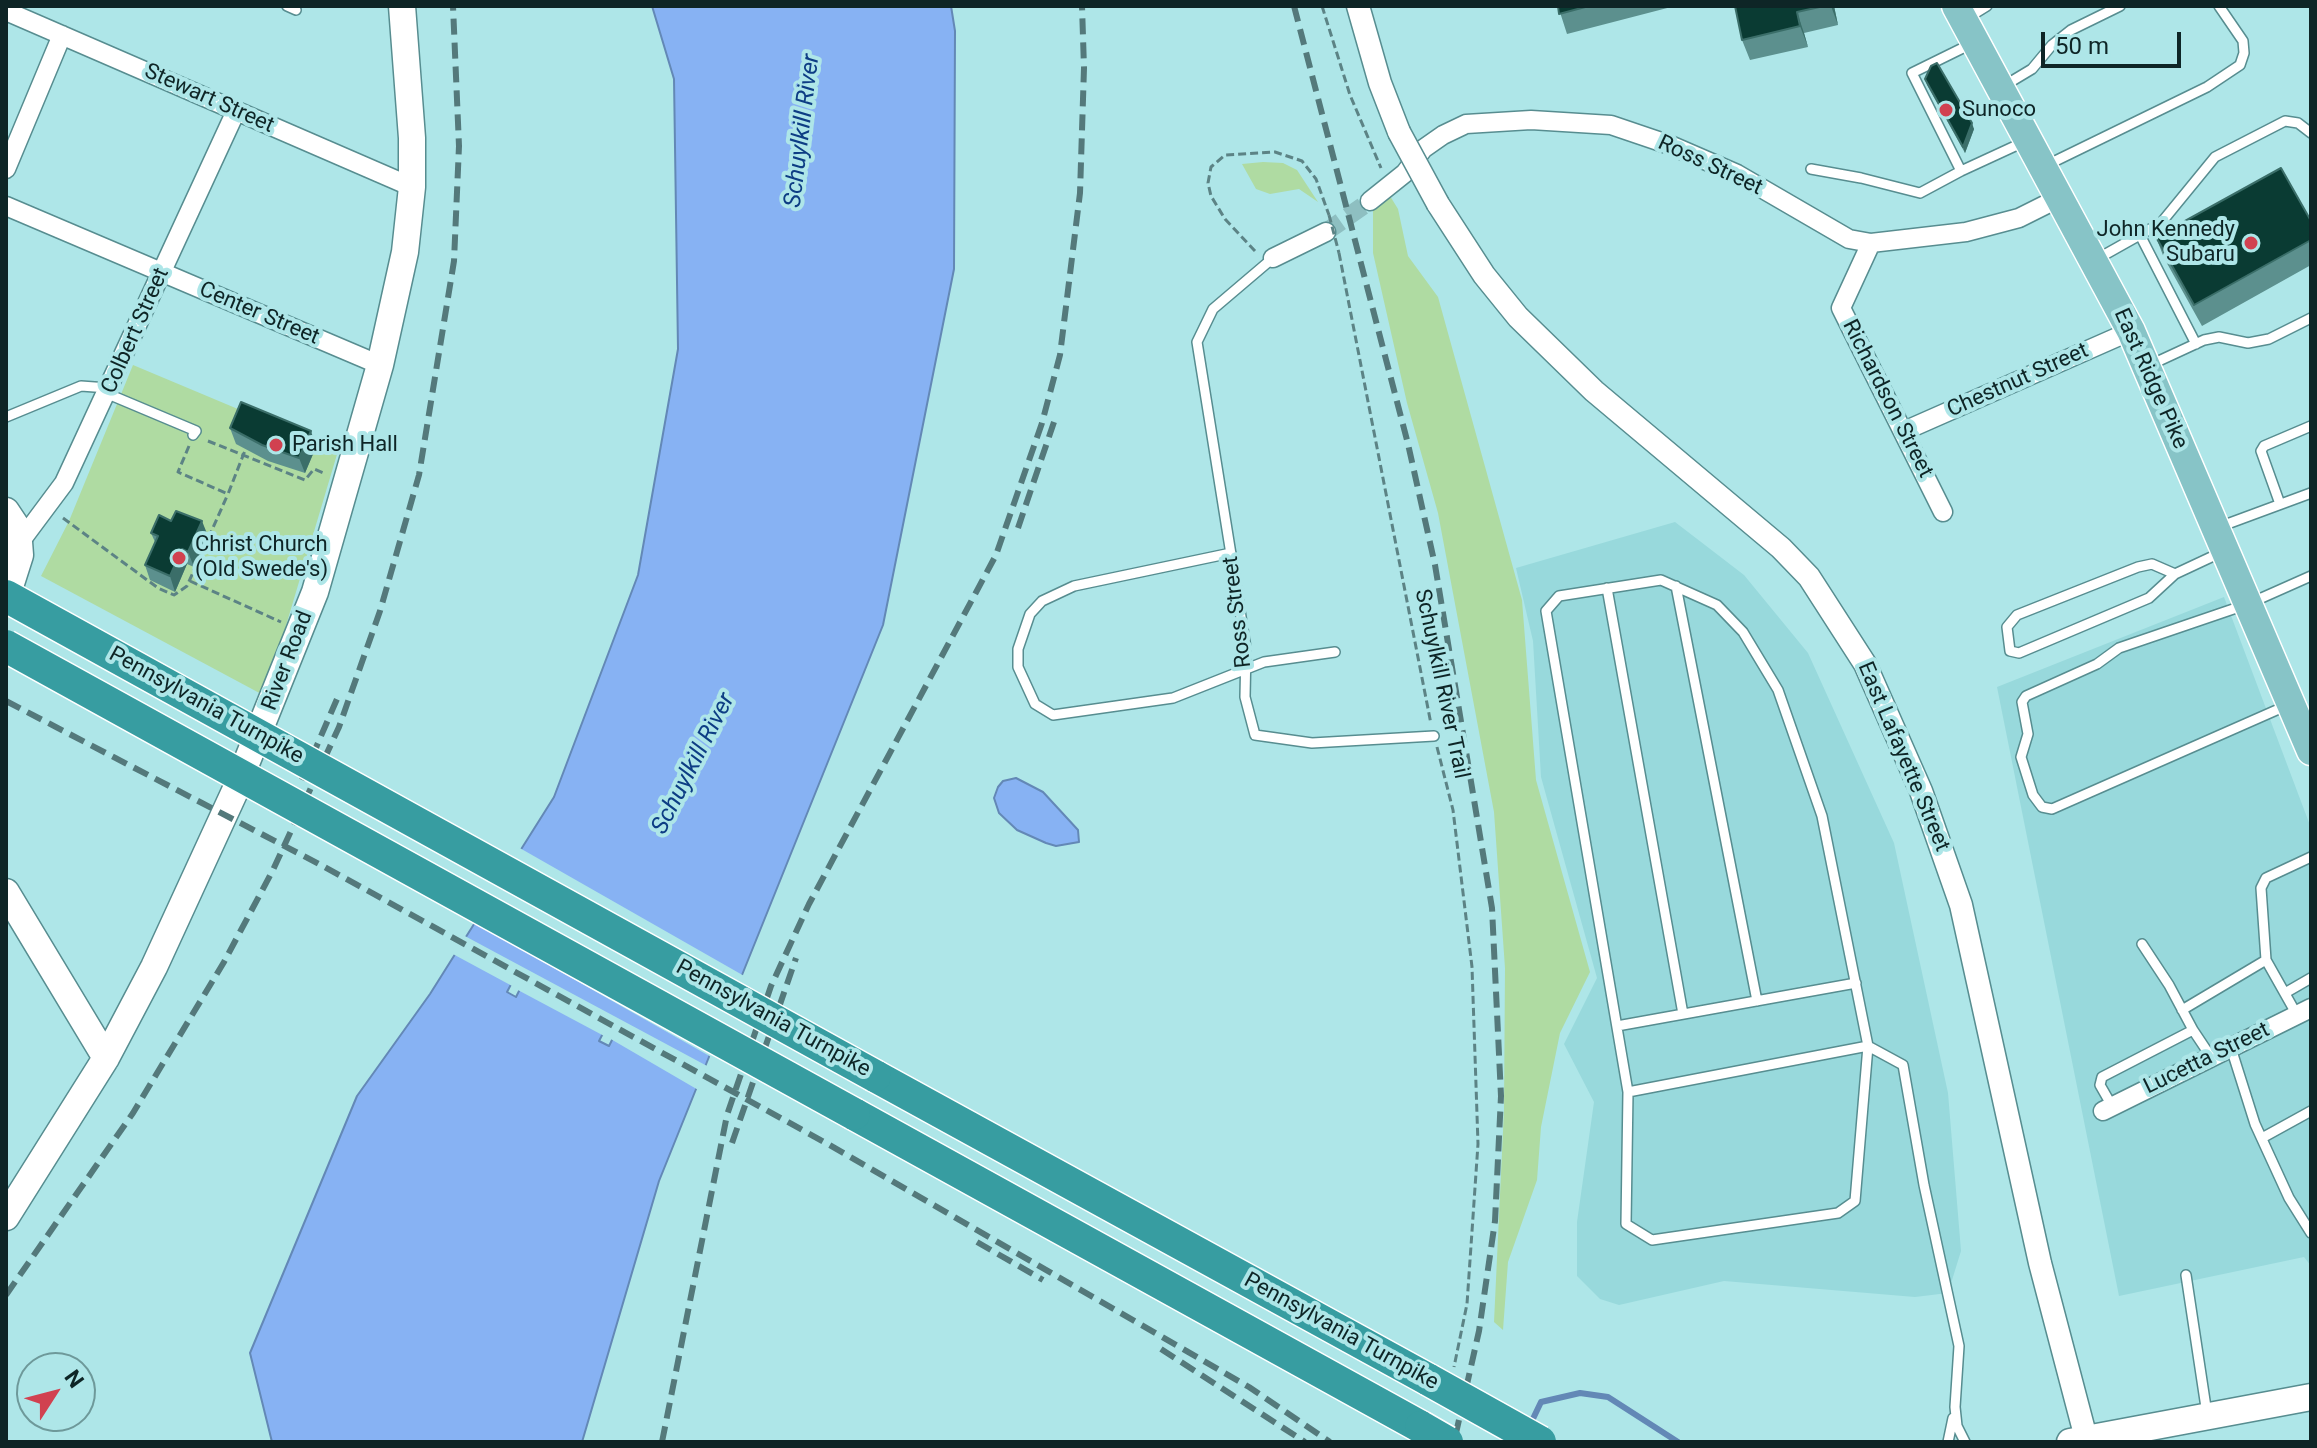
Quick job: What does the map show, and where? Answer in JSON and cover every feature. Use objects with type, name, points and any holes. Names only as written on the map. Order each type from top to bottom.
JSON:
[{"type":"highway","name":"Pennsylvania Turnpike","points":[[6,597],[875,1076],[1441,1375],[1540,1442]]},
{"type":"highway","name":"Pennsylvania Turnpike","points":[[6,646],[1434,1435]]},
{"type":"main road","name":"River Road","points":[[6,1217],[106,1058],[154,967],[235,791],[301,631],[336,523],[380,365],[405,252],[412,187],[410,87],[402,6]]},
{"type":"main road","name":"East Ridge Pike","points":[[1970,19],[2000,88],[2131,331],[2308,737]]},
{"type":"main road","points":[[6,511],[18,529],[20,542],[18,567],[6,597]]},
{"type":"main road","points":[[6,892],[106,1058]]},
{"type":"main road","points":[[2078,1440],[2311,1397]]},
{"type":"street","name":"East Lafayette Street","points":[[1358,6],[1380,83],[1399,132],[1438,204],[1484,275],[1518,317],[1594,391],[1781,548],[1809,577],[1839,618],[1865,664],[1921,791],[1961,905],[2078,1440]]},
{"type":"street","name":"Stewart Street","points":[[6,11],[412,187]]},
{"type":"street","points":[[6,169],[62,35]]},
{"type":"street","name":"Colbert Street","points":[[20,542],[64,483],[236,111]]},
{"type":"street","name":"Ross Street","points":[[1370,201],[1405,173],[1423,149],[1466,124],[1531,120],[1611,125],[1670,145],[1737,174],[1849,239],[1871,243],[1966,232],[2019,218],[2061,197]]},
{"type":"street","name":"Center Street","points":[[6,206],[380,365]]},
{"type":"street","name":"Ross Street","points":[[1273,258],[1328,223]]},
{"type":"street","name":"Richardson Street","points":[[1871,243],[1841,308],[1943,512]]},
{"type":"street","name":"Chestnut Street","points":[[1904,431],[2131,331]]},
{"type":"street","name":"Lucetta Street","points":[[2107,1109],[2304,1011]]},
{"type":"lane","points":[[2000,88],[2032,69],[2052,45],[2071,30],[2120,6]]},
{"type":"lane","points":[[2044,167],[2207,87],[2240,65],[2244,53],[2243,41],[2219,6]]},
{"type":"lane","points":[[1961,171],[1912,73],[1970,19]]},
{"type":"lane","points":[[2094,260],[2167,216],[2215,157],[2285,121],[2298,123],[2311,133]]},
{"type":"lane","points":[[1811,169],[1920,193],[2029,139]]},
{"type":"lane","points":[[2140,235],[2196,344]]},
{"type":"lane","name":"Ross Street","points":[[1273,258],[1213,309],[1197,342],[1246,648],[1245,697],[1255,735],[1312,743],[1434,736]]},
{"type":"lane","points":[[2146,367],[2219,337],[2248,343],[2269,339],[2311,318]]},
{"type":"lane","points":[[6,417],[81,386],[109,391],[196,431],[193,435]]},
{"type":"lane","points":[[2280,504],[2261,451],[2264,446],[2311,426]]},
{"type":"lane","points":[[2175,574],[2152,564],[2138,567],[2017,615],[2007,627],[2010,651],[2019,653],[2149,598],[2221,540],[2280,504],[2311,493]]},
{"type":"lane","points":[[1231,553],[1055,592],[1030,614],[1022,631],[1018,667],[1025,689],[1035,704],[1053,715],[1173,698],[1264,662],[1335,652]]},
{"type":"lane","points":[[2291,703],[2052,809],[2042,807],[2033,795],[2021,757],[2028,734],[2022,702],[2026,696],[2097,664],[2119,648],[2248,604],[2311,576]]},
{"type":"lane","points":[[1661,580],[1717,605],[1743,632],[1778,690],[1822,816],[1868,1046],[1855,1201],[1838,1213],[1652,1240],[1626,1224],[1628,1092],[1546,611],[1559,596],[1607,588],[1661,580]]},
{"type":"lane","points":[[1676,586],[1757,1001]]},
{"type":"lane","points":[[1607,588],[1683,1014]]},
{"type":"lane","points":[[2304,1011],[2285,993],[2266,960],[2261,888],[2266,878],[2311,857]]},
{"type":"lane","points":[[2142,944],[2211,1057]]},
{"type":"lane","points":[[2182,1010],[2266,960]]},
{"type":"lane","points":[[2285,993],[2311,978]]},
{"type":"lane","points":[[1617,1026],[1856,983]]},
{"type":"lane","points":[[2107,1109],[2100,1085],[2102,1077],[2193,1030]]},
{"type":"lane","points":[[1628,1092],[1868,1046],[1903,1065],[1924,1185],[1959,1346],[1955,1407],[1948,1442]]},
{"type":"lane","points":[[2231,1048],[2262,1138],[2289,1198],[2311,1233]]},
{"type":"lane","points":[[2262,1138],[2311,1111]]},
{"type":"lane","points":[[2186,1275],[2207,1418]]},
{"type":"lane","points":[[1955,1407],[1957,1426],[1965,1442]]},
{"type":"path","points":[[1322,6],[1350,95],[1390,186]]},
{"type":"path","name":"Schuylkill River Trail","points":[[1273,258],[1246,244],[1215,204],[1208,183],[1215,161],[1234,153],[1275,152],[1302,161],[1316,179],[1339,253],[1434,736],[1453,810],[1472,967],[1478,1144],[1467,1304],[1441,1375]]},
{"type":"path","points":[[228,494],[178,472],[193,435],[305,480],[314,469],[331,476]]},
{"type":"path","points":[[46,509],[158,588],[174,595],[190,581],[246,448]]},
{"type":"path","points":[[190,581],[301,631]]},
{"type":"shaded area","points":[[1675,522],[1744,575],[1808,653],[1894,843],[1948,1093],[1961,1251],[1948,1293],[1915,1297],[1724,1281],[1619,1305],[1600,1299],[1577,1276],[1577,1222],[1594,1102],[1564,1044],[1597,978],[1541,777],[1533,641],[1516,568]]},
{"type":"shaded area","points":[[2224,597],[2311,828],[2311,1266],[2304,1257],[2119,1296],[1997,687]]},
{"type":"green space","points":[[1283,163],[1297,170],[1318,202],[1299,189],[1270,194],[1256,189],[1242,164]]},
{"type":"green space","points":[[1390,196],[1398,209],[1408,256],[1438,297],[1522,600],[1536,780],[1590,972],[1560,1033],[1541,1127],[1537,1180],[1508,1262],[1503,1330],[1494,1322],[1504,1110],[1505,968],[1494,812],[1438,513],[1407,403],[1373,253],[1373,209]]},
{"type":"green space","points":[[133,365],[338,451],[265,696],[41,576],[69,521]]},
{"type":"water","name":"Schuylkill River","points":[[652,6],[951,6],[955,31],[954,269],[883,625],[659,1181],[582,1442],[272,1442],[250,1353],[357,1096],[430,994],[554,797],[638,575],[678,349],[674,79]],"holes":[[[518,971],[527,975],[516,997],[507,992]],[[610,1020],[620,1024],[609,1046],[599,1041]]]},
{"type":"water","points":[[1016,778],[1043,792],[1078,830],[1079,842],[1056,846],[1046,843],[1017,830],[999,813],[994,798],[998,787],[1003,781]]},
{"type":"pier","points":[[518,847],[746,977],[713,1058],[471,921]]},
{"type":"pier","points":[[463,935],[709,1067],[700,1091],[609,1038],[615,1026],[606,1037],[516,989],[522,977],[514,987],[451,953]]},
{"type":"building","points":[[1558,6],[1589,6],[1559,14]]},
{"type":"building","points":[[1735,6],[1824,6],[1797,12],[1800,26],[1742,40]]},
{"type":"building","points":[[1937,63],[1972,123],[1963,147],[1925,79],[1931,66]]},
{"type":"building","name":"John Kennedy Subaru","points":[[2281,168],[2311,221],[2311,240],[2194,305],[2156,237]]},
{"type":"building","points":[[241,402],[311,431],[299,458],[262,445],[230,428]]},
{"type":"building","points":[[176,511],[202,521],[188,552],[182,549],[170,576],[145,565],[158,536],[151,533],[159,515],[171,521]]},
{"type":"waterway","points":[[1530,1425],[1541,1402],[1580,1393],[1608,1397],[1678,1442]]},
{"type":"tunnel","points":[[1326,232],[1370,201]]},
{"type":"railway","points":[[6,1295],[133,1113],[224,962],[273,870],[339,727],[380,611],[419,475],[454,261],[459,146],[453,6]]},
{"type":"railway","points":[[662,1442],[727,1115],[771,986],[809,904],[996,555],[1042,423],[1060,355],[1080,193],[1084,68],[1082,6]]},
{"type":"railway","points":[[1294,6],[1408,444],[1435,565],[1492,908],[1501,1096],[1495,1221],[1479,1331],[1454,1442]]},
{"type":"railway","points":[[1018,528],[1054,422]]},
{"type":"railway","points":[[302,780],[340,692]]},
{"type":"railway","points":[[6,701],[321,865],[826,1143],[1249,1387],[1330,1442]]},
{"type":"railway","points":[[732,1143],[796,958]]},
{"type":"railway","points":[[977,1242],[1043,1280]]},
{"type":"railway","points":[[1161,1349],[1305,1442]]},
{"type":"place","name":"Sunoco","points":[[1946,110]]},
{"type":"place","name":"John Kennedy Subaru","points":[[2251,243]]},
{"type":"place","name":"Parish Hall","points":[[276,445]]},
{"type":"place","name":"Christ Church (Old Swede's)","points":[[179,558]]}]
